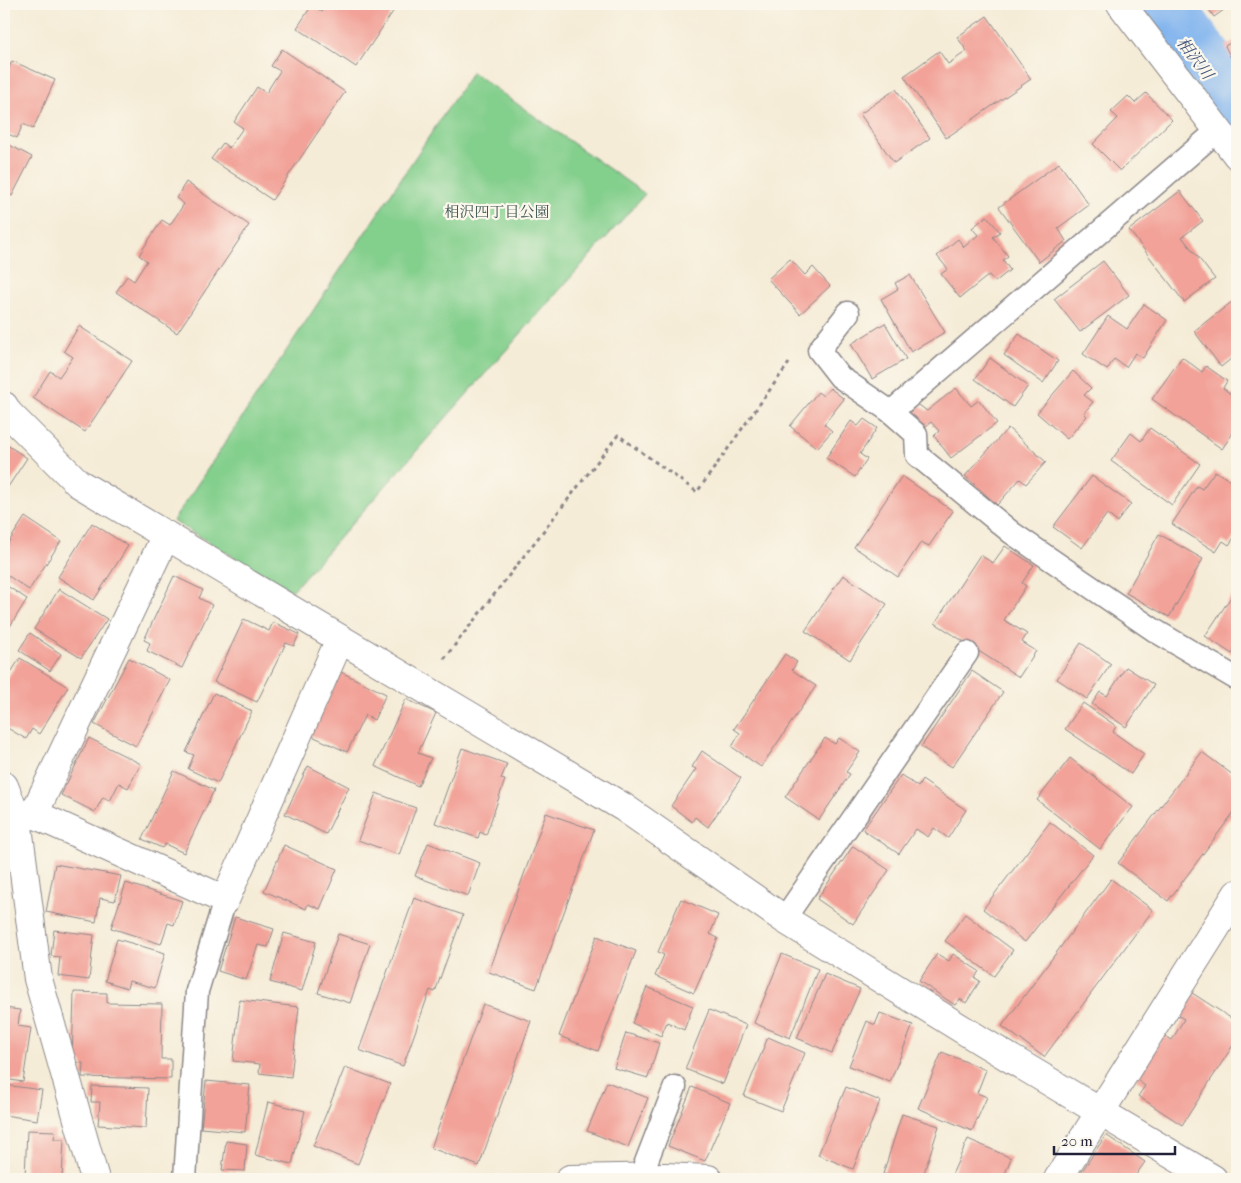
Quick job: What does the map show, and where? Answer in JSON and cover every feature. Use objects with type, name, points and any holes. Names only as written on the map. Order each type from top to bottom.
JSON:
[{"type":"street","points":[[1121,4],[1237,155]]},
{"type":"street","points":[[4,406],[8,413],[78,483],[623,807],[784,919],[983,1042],[1213,1179]]},
{"type":"street","points":[[95,1179],[38,979],[26,816],[166,535]]},
{"type":"street","points":[[4,786],[26,816],[226,900],[340,639]]},
{"type":"street","points":[[1058,1179],[1237,894]]},
{"type":"street","points":[[570,1179],[708,1179]]},
{"type":"lane","points":[[891,412],[1217,131]]},
{"type":"lane","points":[[848,313],[819,350],[840,377],[891,412],[916,434],[917,454],[1012,533],[1154,630],[1237,679]]},
{"type":"lane","points":[[784,919],[966,653]]},
{"type":"lane","points":[[185,1179],[197,991],[226,900]]},
{"type":"lane","points":[[640,1178],[675,1087]]},
{"type":"path","points":[[422,687],[618,435],[697,492],[795,354],[819,350]]},
{"type":"green space","name":"相沢四丁目公園","points":[[472,72],[645,194],[292,591],[173,521]]},
{"type":"building","points":[[327,4],[398,4],[356,67],[297,28],[312,5],[322,12]]},
{"type":"building","points":[[1205,4],[1232,4],[1214,17]]},
{"type":"building","points":[[987,16],[1031,79],[946,138],[904,76],[939,51],[948,64],[967,51],[957,37]]},
{"type":"building","points":[[1237,39],[1237,55],[1231,58],[1225,46]]},
{"type":"building","points":[[282,49],[345,92],[272,200],[211,159],[223,143],[229,148],[243,128],[234,122],[257,87],[266,93],[280,71],[271,66]]},
{"type":"building","points":[[12,61],[55,80],[33,129],[23,124],[17,138],[4,132],[4,80]]},
{"type":"building","points":[[896,89],[930,138],[894,163],[860,114]]},
{"type":"building","points":[[1146,93],[1172,120],[1120,171],[1093,144],[1118,118],[1111,112],[1128,96],[1135,103]]},
{"type":"building","points":[[4,142],[32,157],[12,196],[4,192]]},
{"type":"building","points":[[1059,163],[1089,205],[1058,228],[1066,241],[1039,262],[999,207]]},
{"type":"building","points":[[186,182],[249,225],[177,333],[116,292],[127,276],[134,281],[147,261],[139,255],[162,220],[170,225],[184,204],[176,198]]},
{"type":"building","points":[[1180,191],[1203,221],[1182,237],[1215,279],[1184,302],[1129,230]]},
{"type":"building","points":[[987,216],[1000,232],[993,237],[1008,256],[1003,260],[1010,270],[995,282],[989,275],[960,298],[941,274],[948,269],[937,256],[958,239],[964,247],[978,235],[972,228]]},
{"type":"building","points":[[790,259],[805,275],[813,267],[830,286],[800,314],[768,279]]},
{"type":"building","points":[[1103,261],[1129,295],[1080,332],[1054,299]]},
{"type":"building","points":[[910,275],[945,332],[911,352],[881,299],[898,289],[895,283]]},
{"type":"building","points":[[1237,298],[1237,354],[1221,367],[1194,331]]},
{"type":"building","points":[[1144,304],[1167,320],[1143,358],[1135,353],[1126,367],[1114,359],[1107,370],[1083,354],[1108,316],[1127,329]]},
{"type":"building","points":[[885,323],[906,359],[872,379],[851,344]]},
{"type":"building","points":[[79,326],[132,361],[85,432],[33,398],[50,371],[59,377],[73,357],[64,351]]},
{"type":"building","points":[[1019,334],[1058,361],[1043,383],[1004,355]]},
{"type":"building","points":[[1182,357],[1202,372],[1206,366],[1227,381],[1223,388],[1237,399],[1237,427],[1222,449],[1152,399]]},
{"type":"building","points":[[990,358],[1028,386],[1013,407],[975,379]]},
{"type":"building","points":[[1073,371],[1091,388],[1084,395],[1093,402],[1084,413],[1087,416],[1067,439],[1037,413]]},
{"type":"building","points":[[830,388],[844,399],[824,424],[832,431],[817,448],[790,426],[818,392],[823,396]]},
{"type":"building","points":[[956,388],[971,406],[979,400],[997,423],[951,458],[934,436],[939,431],[931,422],[926,426],[909,414],[915,402],[927,411]]},
{"type":"building","points":[[864,419],[877,428],[860,454],[867,459],[855,477],[826,458],[851,421],[858,426]]},
{"type":"building","points":[[1008,428],[1046,462],[1026,484],[1020,479],[997,505],[965,476]]},
{"type":"building","points":[[1150,428],[1200,464],[1172,505],[1111,461],[1131,433],[1141,441]]},
{"type":"building","points":[[4,443],[27,458],[4,493]]},
{"type":"building","points":[[1215,471],[1237,485],[1237,533],[1229,545],[1223,541],[1216,552],[1172,524],[1197,486],[1202,489]]},
{"type":"building","points":[[902,476],[953,511],[929,546],[921,542],[898,577],[854,547]]},
{"type":"building","points":[[1092,476],[1131,504],[1117,522],[1107,514],[1082,548],[1053,527]]},
{"type":"building","points":[[25,517],[61,541],[29,590],[4,573],[4,549]]},
{"type":"building","points":[[92,523],[128,546],[94,600],[58,577]]},
{"type":"building","points":[[1159,534],[1203,559],[1169,617],[1126,593]]},
{"type":"building","points":[[1005,546],[1034,565],[1022,583],[1026,586],[1004,620],[1027,634],[1022,642],[1036,651],[1019,677],[935,623],[980,555],[993,563]]},
{"type":"building","points":[[843,575],[887,604],[850,660],[805,631]]},
{"type":"building","points":[[174,576],[203,590],[199,598],[212,605],[182,668],[147,651],[150,643],[144,640]]},
{"type":"building","points":[[4,584],[27,599],[4,636]]},
{"type":"building","points":[[1237,588],[1237,647],[1232,654],[1205,636]]},
{"type":"building","points":[[59,589],[107,619],[81,658],[34,629]]},
{"type":"building","points":[[244,619],[269,631],[273,622],[299,634],[294,646],[286,643],[257,702],[214,682]]},
{"type":"building","points":[[30,633],[61,654],[50,671],[19,650]]},
{"type":"building","points":[[1081,643],[1111,664],[1087,699],[1057,679]]},
{"type":"building","points":[[785,654],[797,662],[792,670],[816,686],[761,767],[732,747],[740,733],[734,729]]},
{"type":"building","points":[[20,658],[68,687],[39,734],[32,729],[26,739],[4,726],[4,684]]},
{"type":"building","points":[[129,658],[170,680],[136,746],[94,724]]},
{"type":"building","points":[[1126,667],[1154,685],[1126,727],[1092,704],[1100,692],[1107,696]]},
{"type":"building","points":[[972,671],[1003,692],[952,767],[921,747]]},
{"type":"building","points":[[341,672],[386,694],[374,720],[365,715],[347,752],[310,735]]},
{"type":"building","points":[[214,693],[252,711],[218,783],[188,769],[194,755],[186,752]]},
{"type":"building","points":[[406,699],[436,713],[418,753],[431,758],[418,786],[375,766]]},
{"type":"building","points":[[1083,703],[1116,726],[1113,732],[1144,754],[1131,774],[1065,729]]},
{"type":"building","points":[[89,738],[141,764],[128,788],[119,783],[110,801],[103,797],[95,812],[61,795]]},
{"type":"building","points":[[825,738],[835,744],[839,738],[860,752],[846,772],[850,774],[819,820],[785,797]]},
{"type":"building","points":[[462,748],[507,764],[501,779],[505,780],[486,835],[480,832],[478,838],[435,823]]},
{"type":"building","points":[[702,751],[741,778],[708,827],[695,817],[692,822],[671,806],[696,769],[692,767]]},
{"type":"building","points":[[1202,752],[1237,778],[1237,808],[1168,901],[1118,863]]},
{"type":"building","points":[[1070,758],[1133,807],[1100,849],[1037,800]]},
{"type":"building","points":[[308,766],[349,787],[326,834],[285,814]]},
{"type":"building","points":[[174,771],[214,790],[184,853],[165,844],[162,848],[142,839]]},
{"type":"building","points":[[901,775],[918,787],[922,780],[966,810],[948,838],[934,828],[928,837],[916,829],[899,854],[863,830]]},
{"type":"building","points":[[376,793],[416,808],[399,855],[358,840]]},
{"type":"building","points":[[546,813],[594,830],[536,989],[489,972]]},
{"type":"building","points":[[1050,822],[1093,855],[1025,942],[983,909]]},
{"type":"building","points":[[428,843],[480,863],[468,896],[415,876]]},
{"type":"building","points":[[284,845],[337,869],[320,909],[308,904],[306,909],[264,891]]},
{"type":"building","points":[[853,846],[889,870],[853,924],[817,899]]},
{"type":"building","points":[[55,864],[121,876],[115,901],[100,898],[96,922],[46,912]]},
{"type":"building","points":[[1111,879],[1153,910],[1044,1057],[1002,1026]]},
{"type":"building","points":[[126,883],[182,901],[174,925],[168,923],[161,944],[111,928]]},
{"type":"building","points":[[414,898],[463,915],[435,992],[430,990],[403,1066],[359,1050]]},
{"type":"building","points":[[681,899],[718,915],[710,934],[718,938],[694,993],[655,976],[664,955],[658,952]]},
{"type":"building","points":[[965,914],[1013,950],[994,976],[945,941]]},
{"type":"building","points":[[235,917],[274,929],[268,947],[258,945],[246,980],[218,971]]},
{"type":"building","points":[[54,930],[94,935],[89,980],[58,976],[60,957],[51,956]]},
{"type":"building","points":[[284,933],[316,942],[302,991],[270,982]]},
{"type":"building","points":[[338,934],[370,944],[350,1003],[318,993]]},
{"type":"building","points":[[597,936],[636,951],[598,1051],[559,1036]]},
{"type":"building","points":[[117,939],[165,953],[155,988],[129,981],[127,988],[105,981]]},
{"type":"building","points":[[782,954],[818,969],[790,1038],[754,1023]]},
{"type":"building","points":[[937,954],[949,961],[953,954],[979,971],[975,978],[980,981],[966,1003],[960,999],[955,1005],[919,981]]},
{"type":"building","points":[[825,974],[860,989],[832,1053],[797,1038]]},
{"type":"building","points":[[647,987],[693,1006],[684,1030],[667,1022],[661,1036],[632,1023]]},
{"type":"building","points":[[1189,991],[1237,1022],[1237,1039],[1182,1125],[1138,1096],[1145,1086],[1136,1079],[1164,1035],[1172,1040],[1184,1019],[1175,1014]]},
{"type":"building","points":[[74,992],[107,993],[107,1003],[162,1004],[161,1059],[171,1059],[171,1079],[82,1077],[83,1063],[72,1062]]},
{"type":"building","points":[[240,1000],[299,1007],[291,1077],[259,1073],[260,1064],[233,1061]]},
{"type":"building","points":[[483,1004],[531,1021],[479,1166],[431,1148]]},
{"type":"building","points":[[4,1008],[20,1010],[18,1026],[31,1028],[23,1082],[4,1079]]},
{"type":"building","points":[[709,1010],[746,1025],[723,1084],[685,1069]]},
{"type":"building","points":[[880,1013],[913,1025],[890,1082],[849,1066],[867,1021],[875,1025]]},
{"type":"building","points":[[626,1033],[659,1043],[648,1078],[614,1068]]},
{"type":"building","points":[[768,1037],[805,1053],[781,1111],[744,1096]]},
{"type":"building","points":[[942,1052],[986,1070],[977,1093],[987,1097],[972,1131],[918,1108]]},
{"type":"building","points":[[345,1067],[390,1084],[358,1164],[313,1146]]},
{"type":"building","points":[[206,1081],[250,1085],[245,1132],[201,1128]]},
{"type":"building","points":[[607,1082],[648,1098],[628,1147],[587,1131]]},
{"type":"building","points":[[4,1085],[42,1090],[37,1120],[4,1115]]},
{"type":"building","points":[[92,1086],[148,1088],[146,1128],[98,1125],[100,1102],[91,1102]]},
{"type":"building","points":[[692,1087],[730,1103],[705,1161],[668,1146]]},
{"type":"building","points":[[846,1087],[880,1101],[853,1169],[818,1155]]},
{"type":"building","points":[[268,1102],[305,1111],[292,1164],[255,1155]]},
{"type":"building","points":[[902,1114],[939,1126],[922,1179],[900,1179],[883,1174]]},
{"type":"building","points":[[27,1130],[55,1131],[54,1139],[64,1139],[62,1178],[25,1177]]},
{"type":"building","points":[[1106,1135],[1145,1162],[1133,1179],[1082,1179],[1078,1177]]},
{"type":"building","points":[[968,1139],[1011,1158],[1003,1179],[950,1179]]},
{"type":"building","points":[[226,1141],[247,1144],[245,1171],[222,1170]]},
{"type":"waterway","name":"相沢川","points":[[1155,4],[1205,73],[1237,109]]}]
